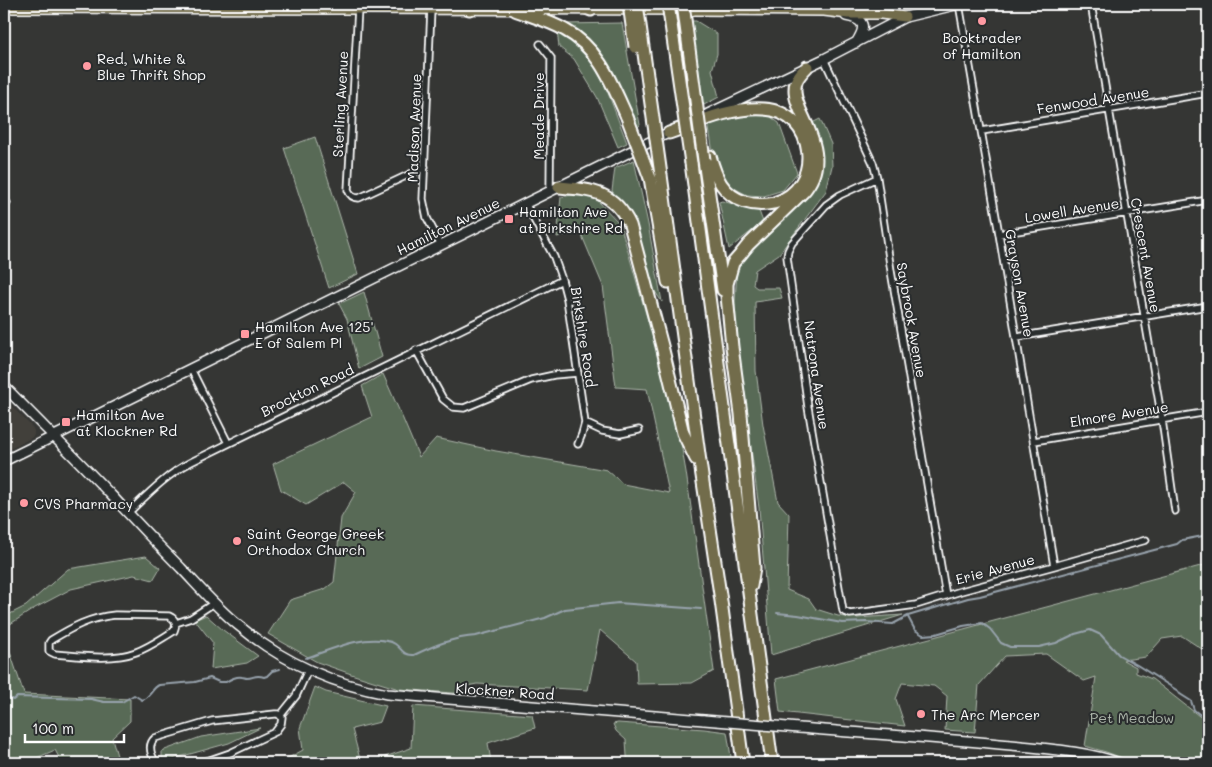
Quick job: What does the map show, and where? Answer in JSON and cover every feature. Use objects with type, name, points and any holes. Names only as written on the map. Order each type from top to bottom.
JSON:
[{"type":"highway","points":[[469,9],[482,4]]},
{"type":"highway","points":[[576,4],[591,10]]},
{"type":"highway","points":[[629,4],[639,68],[649,87]]},
{"type":"highway","points":[[637,4],[649,87],[655,177],[696,431],[743,763]]},
{"type":"highway","points":[[668,4],[772,763]]},
{"type":"highway","points":[[707,4],[686,7],[694,88],[708,158],[722,280],[731,334]]},
{"type":"highway","points":[[515,10],[565,30],[584,43],[601,64],[655,177]]},
{"type":"highway","points":[[749,600],[754,568],[741,414],[726,296],[727,284],[733,263],[748,245],[808,186],[816,166],[816,148],[794,91],[798,78],[807,67]]},
{"type":"highway","points":[[669,133],[720,114],[747,109],[767,109],[785,115],[798,127],[807,142],[808,161],[804,178],[793,192],[785,198],[767,204],[756,205],[747,203],[738,200],[730,194],[723,187],[708,158]]},
{"type":"highway","points":[[554,189],[597,192],[613,202],[626,217],[630,225],[660,337],[682,432],[701,469]]},
{"type":"main road","points":[[824,12],[844,7],[881,8],[894,4]]},
{"type":"main road","name":"Hamilton Avenue","points":[[4,461],[554,189],[824,59],[905,17],[958,4]]},
{"type":"main road","points":[[4,8],[431,9],[450,6],[469,9],[591,10],[686,7],[824,12],[856,18],[861,21],[863,29],[856,43]]},
{"type":"main road","points":[[881,8],[905,17]]},
{"type":"main road","name":"Klockner Road","points":[[4,386],[214,603],[237,624],[287,659],[308,670],[348,685],[387,694],[1002,744],[1066,751],[1119,763]]},
{"type":"street","name":"Grayson Avenue","points":[[958,4],[982,131],[1054,566]]},
{"type":"street","name":"Crescent Avenue","points":[[1091,4],[1162,420],[1175,511]]},
{"type":"street","name":"Sterling Avenue","points":[[358,8],[348,190],[352,196],[359,198],[425,167]]},
{"type":"street","points":[[881,8],[883,29]]},
{"type":"street","name":"Madison Avenue","points":[[431,9],[423,199],[430,226],[440,245]]},
{"type":"street","name":"Meade Drive","points":[[540,44],[551,58],[554,189]]},
{"type":"street","name":"Saybrook Avenue","points":[[824,59],[873,163],[877,178],[946,596]]},
{"type":"street","name":"Fenwood Avenue","points":[[982,131],[1208,93]]},
{"type":"street","name":"Natrona Avenue","points":[[850,614],[846,613],[842,607],[808,407],[787,256],[792,242],[826,204],[840,195],[877,178]]},
{"type":"street","name":"Lowell Avenue","points":[[999,234],[1208,200]]},
{"type":"street","name":"Birkshire Road","points":[[526,203],[554,257],[567,299],[584,423],[578,444]]},
{"type":"street","name":"Brockton Road","points":[[128,513],[158,483],[190,462],[562,280]]},
{"type":"street","points":[[1016,337],[1208,306]]},
{"type":"street","points":[[416,350],[443,399],[447,404],[458,408],[469,407],[518,384],[554,375],[578,373]]},
{"type":"street","points":[[190,369],[228,443]]},
{"type":"street","name":"Elmore Avenue","points":[[1034,441],[1208,412]]},
{"type":"street","points":[[584,423],[602,431],[620,434],[638,430]]},
{"type":"street","name":"Erie Avenue","points":[[850,614],[916,605],[1146,540]]},
{"type":"street","points":[[176,623],[191,618],[214,603]]},
{"type":"street","points":[[103,616],[169,616],[176,623],[174,631],[147,648],[123,656],[55,654],[48,648],[50,640],[80,624],[103,616]]},
{"type":"street","points":[[280,716],[296,696],[308,670]]},
{"type":"street","points":[[156,763],[150,748],[150,744],[155,738],[212,722],[275,714],[280,716]]},
{"type":"street","points":[[201,763],[230,754],[275,732],[281,724],[280,716]]},
{"type":"shaded area","points":[[4,398],[32,427],[34,435],[4,452]]},
{"type":"green space","points":[[689,21],[696,21],[717,34],[717,54],[712,70],[719,97],[702,106]]},
{"type":"green space","points":[[622,23],[640,125],[635,130],[616,82],[565,24]]},
{"type":"green space","points":[[557,30],[584,50],[605,85],[627,143],[618,147],[597,97],[574,59],[559,47]]},
{"type":"green space","points":[[768,115],[779,123],[797,173],[783,190],[764,196],[747,195],[725,183],[713,153],[708,122],[742,116]]},
{"type":"green space","points":[[820,119],[831,144],[832,166],[826,191],[779,254],[755,270],[753,285],[757,288],[779,288],[782,298],[755,302],[756,371],[763,425],[778,502],[789,514],[787,590],[809,599],[816,609],[838,616],[856,618],[903,615],[771,655],[759,508],[734,321],[737,269],[814,181],[810,124]]},
{"type":"green space","points":[[315,137],[358,274],[329,288],[284,148]]},
{"type":"green space","points":[[634,160],[662,302],[652,287],[630,217],[612,191],[615,168]]},
{"type":"green space","points":[[582,193],[597,200],[620,224],[673,398],[686,472],[714,671],[692,683],[637,684],[636,661],[600,630],[588,690],[477,684],[461,687],[467,694],[399,689],[317,662],[268,634],[290,600],[325,589],[334,582],[341,518],[356,492],[344,482],[306,505],[281,490],[273,464],[372,417],[362,386],[383,374],[419,457],[436,438],[496,451],[607,470],[623,484],[669,493],[647,389],[616,387],[603,286],[580,231],[557,237],[561,197]]},
{"type":"green space","points":[[722,201],[759,211],[763,222],[729,249],[719,202]]},
{"type":"green space","points":[[364,292],[382,357],[359,369],[347,319],[339,304]]},
{"type":"green space","points":[[146,556],[160,568],[153,580],[134,575],[71,589],[35,608],[4,628],[4,617],[26,606],[68,569]]},
{"type":"green space","name":"Pet Meadow","points":[[1208,564],[1208,653],[1182,636],[1162,639],[1146,657],[1123,660],[1136,667],[1136,673],[1152,679],[1208,723],[1208,763],[1136,763],[1085,746],[1096,677],[1084,681],[1046,654],[1005,656],[979,685],[975,732],[945,730],[947,696],[934,686],[902,683],[896,699],[905,726],[780,712],[776,679]]},
{"type":"green space","points":[[206,615],[258,656],[247,663],[211,669],[213,643],[195,620]]},
{"type":"green space","points":[[4,634],[24,694],[130,699],[130,721],[112,738],[119,763],[62,763],[55,750],[25,763],[18,763],[5,751]]},
{"type":"green space","points":[[315,687],[326,692],[386,706],[380,722],[352,729],[361,763],[279,763],[303,750],[300,728]]},
{"type":"green space","points":[[413,706],[532,715],[535,728],[488,743],[490,763],[367,763],[411,748]]},
{"type":"green space","points":[[613,724],[727,732],[732,763],[628,763],[626,740],[616,731]]},
{"type":"green space","points":[[260,728],[229,743],[162,762],[162,751],[201,737]]},
{"type":"waterway","points":[[777,613],[842,623],[893,624],[908,616],[968,598],[1177,544],[1182,540],[1208,535]]},
{"type":"waterway","points":[[306,658],[346,644],[367,640],[392,642],[406,654],[414,655],[452,640],[476,636],[545,618],[565,609],[618,603],[701,609]]},
{"type":"waterway","points":[[908,617],[915,630],[923,635],[936,634],[963,626],[982,623],[990,629],[1001,643],[1010,647],[1039,647],[1056,643],[1075,634],[1090,630],[1101,635],[1119,655],[1191,701],[1194,710],[1208,721]]},
{"type":"waterway","points":[[4,696],[13,700],[17,697],[91,699],[104,702],[122,702],[134,695],[142,700],[145,699],[159,685],[195,682],[210,678],[219,682],[226,682],[238,677],[264,677],[272,671],[280,669]]},
{"type":"place","name":"Booktrader of Hamilton","points":[[982,21]]},
{"type":"place","name":"Red, White & Blue Thrift Shop","points":[[87,66]]},
{"type":"place","name":"Hamilton Ave at Birkshire Rd","points":[[509,219]]},
{"type":"place","name":"Hamilton Ave 125' E of Salem Pl","points":[[245,334]]},
{"type":"place","name":"Hamilton Ave at Klockner Rd","points":[[66,422]]},
{"type":"place","name":"CVS Pharmacy","points":[[24,503]]},
{"type":"place","name":"Saint George Greek Orthodox Church","points":[[237,541]]},
{"type":"place","name":"The Arc Mercer","points":[[921,714]]}]
